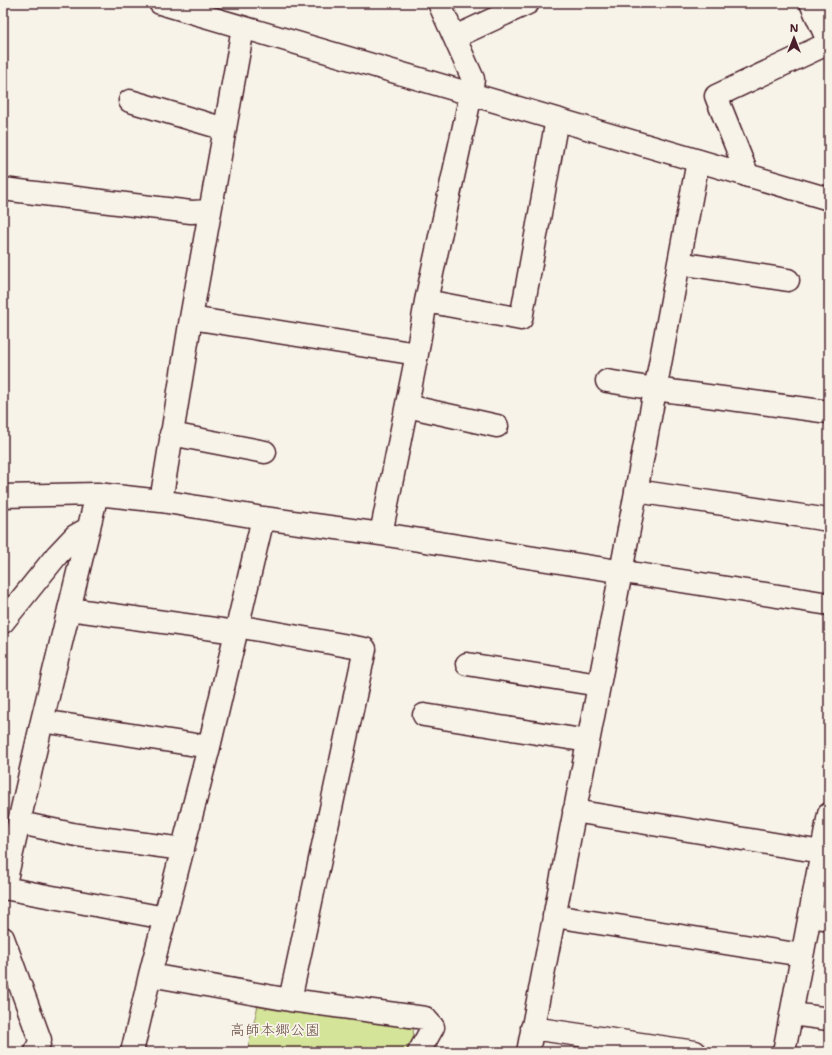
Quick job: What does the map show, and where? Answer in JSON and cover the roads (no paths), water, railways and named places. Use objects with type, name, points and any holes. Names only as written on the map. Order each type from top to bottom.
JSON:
[{"type":"street","points":[[160,3],[201,9],[243,28],[829,199]]},
{"type":"street","points":[[381,534],[407,406],[426,301],[471,94],[473,78],[440,3]]},
{"type":"street","points":[[455,37],[528,3]]},
{"type":"street","points":[[748,176],[716,96],[829,43],[811,3]]},
{"type":"street","points":[[161,501],[191,318],[243,28]]},
{"type":"street","points":[[130,101],[224,129]]},
{"type":"street","points":[[426,301],[521,319],[558,119]]},
{"type":"street","points":[[528,1052],[621,572],[698,161]]},
{"type":"street","points":[[3,189],[191,212],[210,211]]},
{"type":"street","points":[[679,263],[788,280]]},
{"type":"street","points":[[191,318],[417,354]]},
{"type":"street","points":[[607,381],[655,389],[829,412]]},
{"type":"street","points":[[407,406],[497,426]]},
{"type":"street","points":[[171,434],[265,452]]},
{"type":"street","points":[[636,491],[829,520]]},
{"type":"street","points":[[97,494],[42,721],[4,888],[165,918]]},
{"type":"street","points":[[3,496],[97,494],[161,501],[263,518],[381,534],[829,604]]},
{"type":"street","points":[[132,1052],[150,975],[209,747],[263,518]]},
{"type":"street","points":[[3,622],[57,555],[75,536],[89,528]]},
{"type":"street","points":[[69,609],[236,629],[365,649],[290,1000]]},
{"type":"street","points":[[467,664],[599,685]]},
{"type":"street","points":[[424,715],[588,741]]},
{"type":"street","points":[[42,721],[209,747]]},
{"type":"street","points":[[574,811],[822,852]]},
{"type":"street","points":[[784,1052],[802,955],[819,918],[822,852],[829,814]]},
{"type":"street","points":[[20,823],[77,835],[183,849]]},
{"type":"street","points":[[554,916],[802,955]]},
{"type":"street","points":[[3,938],[40,1040],[36,1052]]},
{"type":"street","points":[[150,975],[290,1000],[425,1018],[433,1027],[419,1052]]},
{"type":"street","points":[[792,1014],[829,1019]]},
{"type":"street","points":[[532,1028],[695,1052]]},
{"type":"park label","name":"高師本郷公園","points":[[275,1030]]}]
